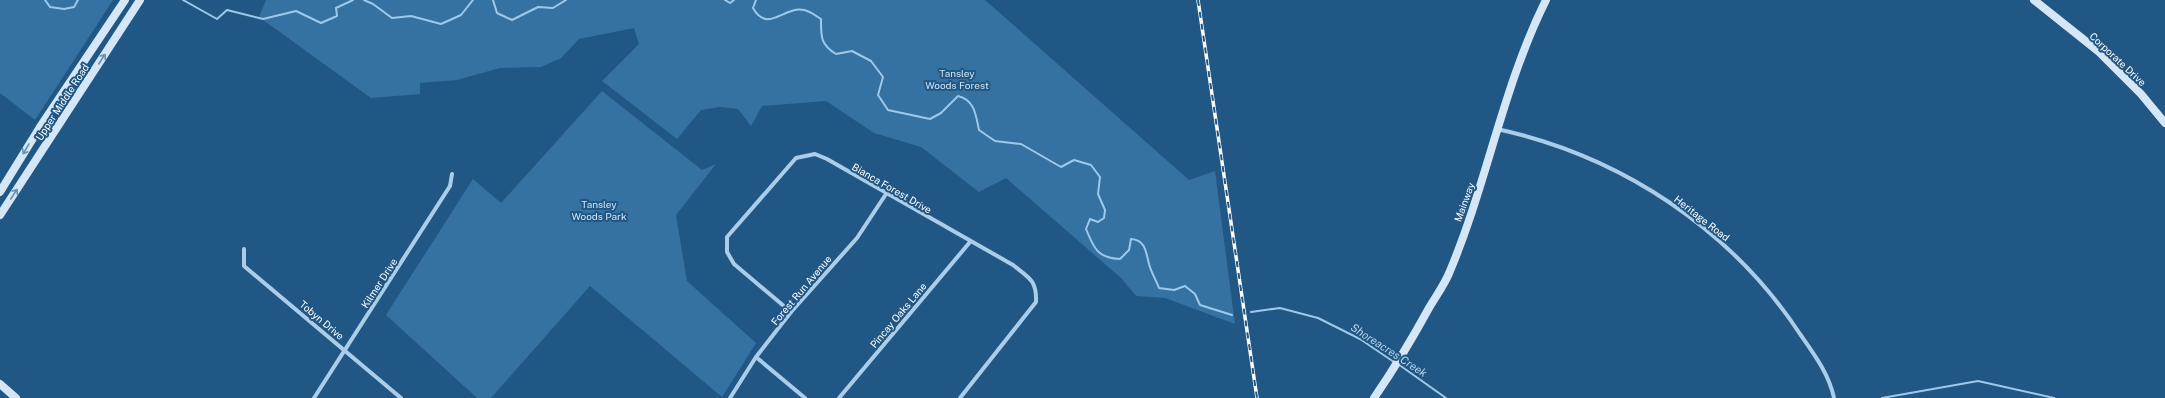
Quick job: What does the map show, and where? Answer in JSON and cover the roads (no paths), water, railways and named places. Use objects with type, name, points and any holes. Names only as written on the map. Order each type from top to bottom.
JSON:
[{"type":"street","name":"Upper Middle Road","points":[[0,192],[47,116],[125,0]]},
{"type":"street","name":"Upper Middle Road","points":[[0,215],[140,0]]},
{"type":"street","name":"Mainway","points":[[1374,398],[1404,352],[1450,272],[1481,185],[1497,129],[1546,0]]},
{"type":"street","name":"Corporate Drive","points":[[2034,0],[2098,51],[2141,94],[2165,122]]},
{"type":"street","points":[[47,116],[59,125]]},
{"type":"street","name":"Heritage Road","points":[[1497,129],[1545,141],[1586,157],[1650,189],[1686,213],[1737,257],[1776,301],[1827,374],[1834,396]]},
{"type":"street","name":"Bianca Forest Drive","points":[[791,312],[734,264],[727,252],[727,237],[796,158],[815,154],[827,159],[1012,265],[1031,279],[1037,289],[1036,302],[960,398]]},
{"type":"street","name":"Kilmer Drive","points":[[314,398],[450,186],[452,174]]},
{"type":"street","name":"Forest Run Avenue","points":[[730,398],[756,357],[791,312],[856,238],[886,194]]},
{"type":"street","name":"Pincay Oaks Lane","points":[[839,398],[970,242]]},
{"type":"street","name":"Tobyn Drive","points":[[244,249],[244,266],[401,398]]},
{"type":"street","points":[[756,357],[805,398]]},
{"type":"street","points":[[0,384],[16,398]]},
{"type":"waterway","name":"Shoreacres Creek","points":[[45,0],[50,7],[64,9],[74,7],[78,0]]},
{"type":"waterway","name":"Shoreacres Creek","points":[[183,0],[217,19],[227,10],[263,19],[296,11],[321,23],[337,16],[336,8],[353,0]]},
{"type":"waterway","name":"Shoreacres Creek","points":[[364,0],[373,4],[392,18],[411,16],[441,24],[461,15],[473,0]]},
{"type":"waterway","name":"Shoreacres Creek","points":[[493,0],[497,13],[512,20],[538,7],[553,8],[566,0]]},
{"type":"waterway","name":"Shoreacres Creek","points":[[725,0],[730,3],[734,0]]},
{"type":"waterway","name":"Shoreacres Creek","points":[[756,0],[753,8],[764,19],[770,19],[796,10],[811,12],[821,19],[822,39],[827,47],[836,54],[852,51],[871,61],[883,77],[878,95],[888,110],[930,119],[941,113],[958,96],[968,101],[974,109],[979,130],[995,141],[1021,144],[1061,167],[1074,160],[1091,165],[1100,177],[1098,194],[1105,210],[1104,218],[1098,222],[1090,219],[1086,229],[1094,247],[1107,257],[1120,259],[1129,250],[1131,239],[1136,240],[1142,244],[1146,252],[1150,267],[1159,288],[1174,290],[1185,286],[1195,294],[1200,305],[1232,315]]},
{"type":"waterway","name":"Shoreacres Creek","points":[[1251,312],[1280,308],[1318,318],[1360,339],[1394,362]]},
{"type":"waterway","name":"Shoreacres Creek","points":[[1398,364],[1446,398]]},
{"type":"waterway","name":"Shoreacres Creek","points":[[1882,398],[1978,381],[2054,398]]},
{"type":"railway","points":[[1198,0],[1257,398]]},
{"type":"park label","name":"Tansley Woods Forest","points":[[957,78]]},
{"type":"park label","name":"Tansley Woods Park","points":[[599,210]]}]
